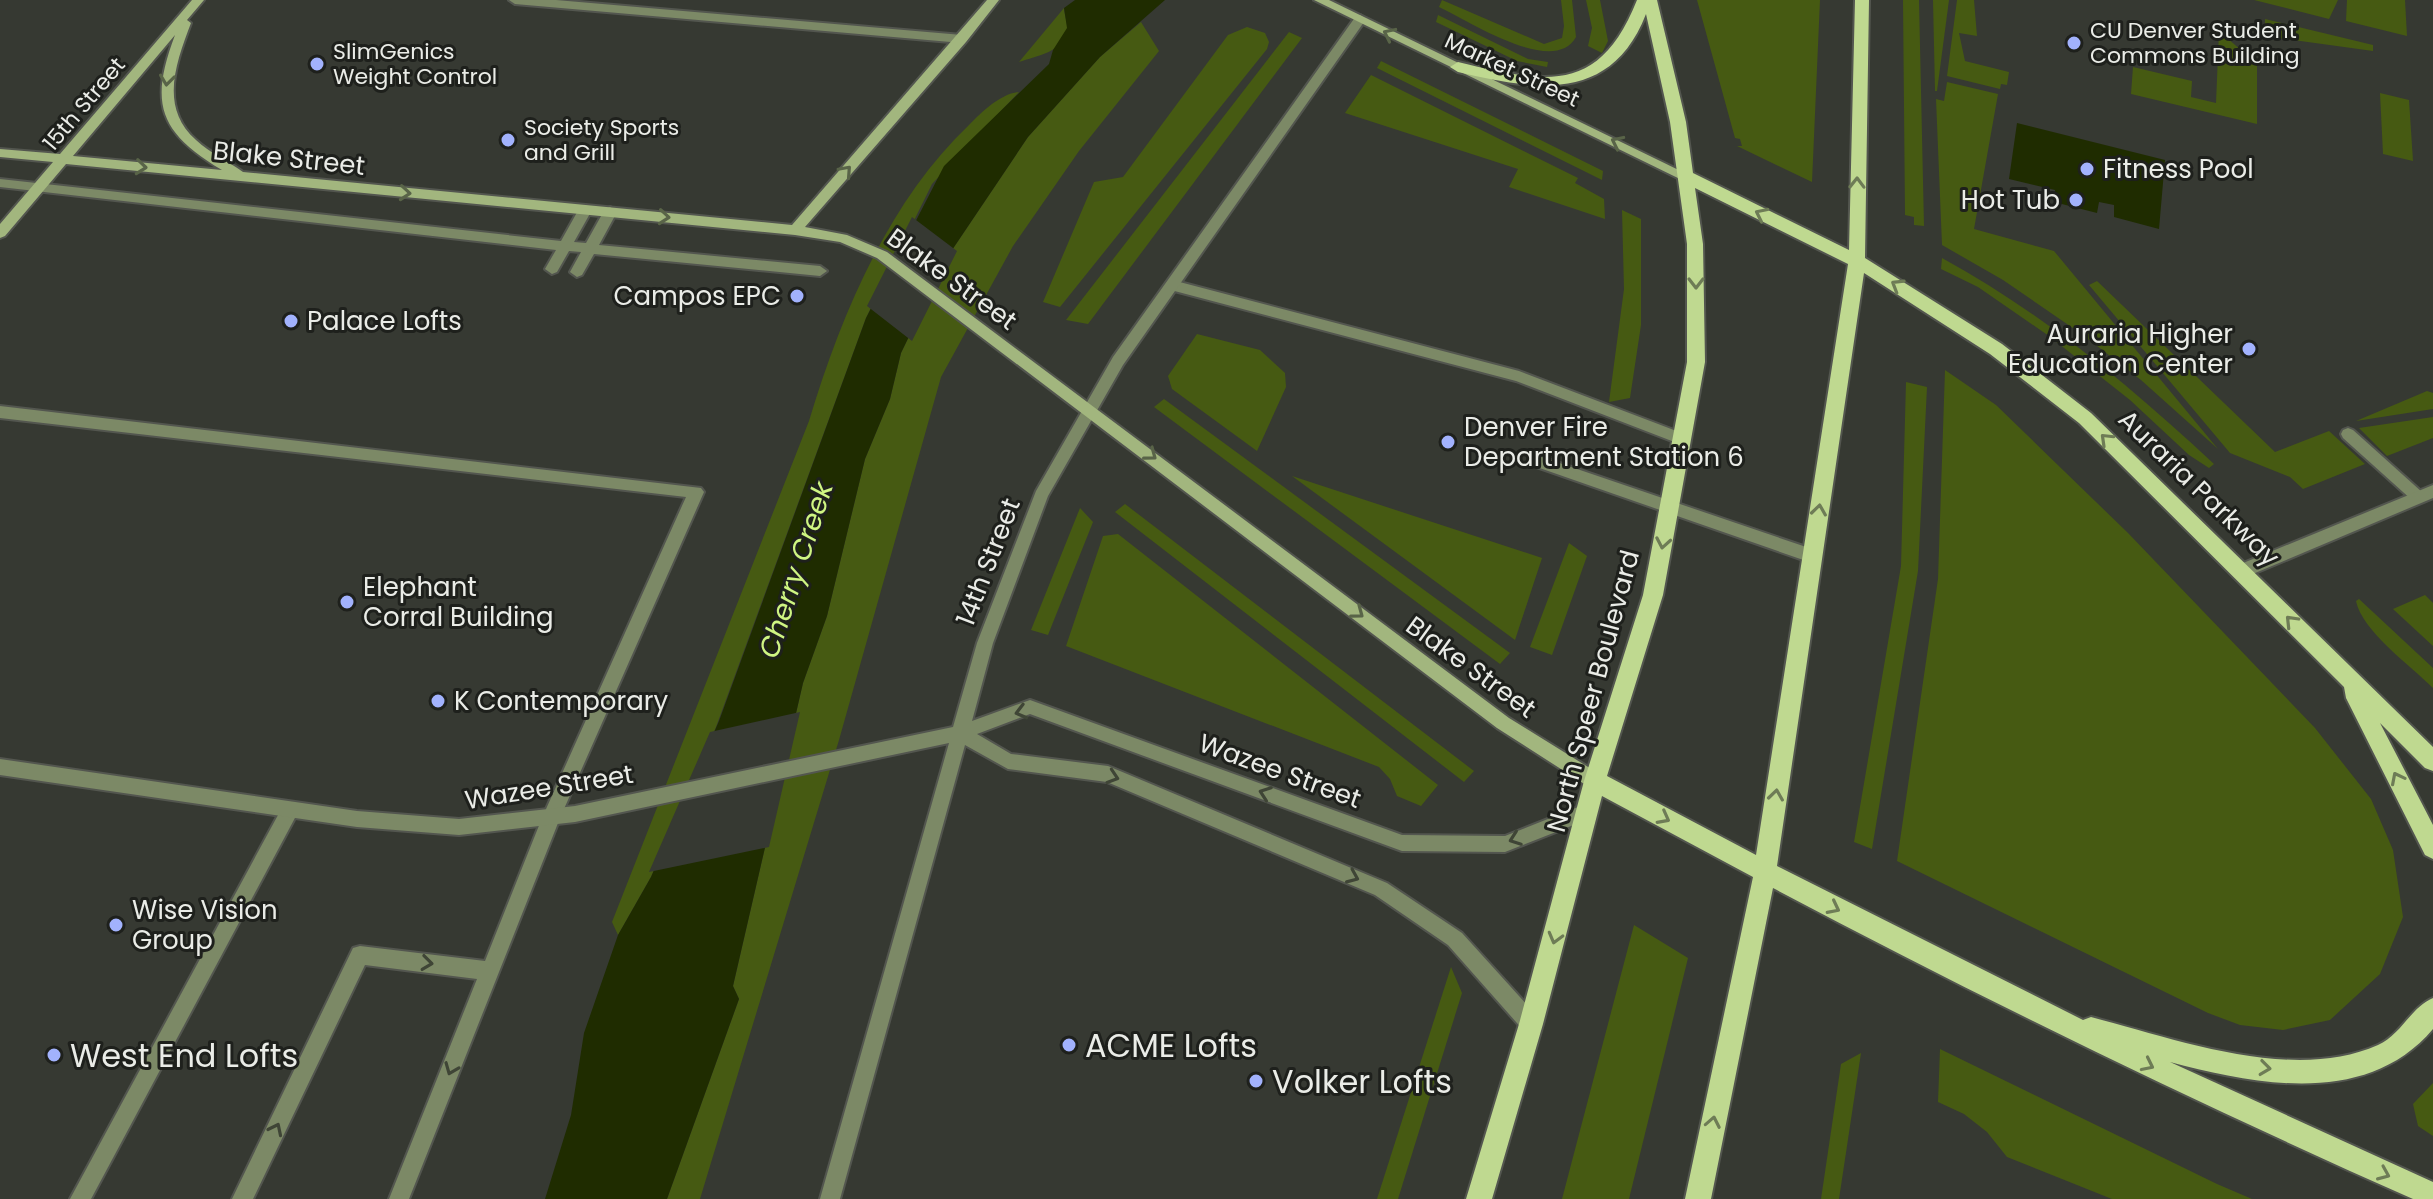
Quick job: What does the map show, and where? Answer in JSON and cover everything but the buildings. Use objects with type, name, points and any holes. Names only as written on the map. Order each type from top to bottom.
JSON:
[{"type":"main road","points":[[795,230],[993,0]]},
{"type":"main road","name":"Market Street","points":[[1320,0],[1687,177]]},
{"type":"main road","points":[[1458,67],[1526,81],[1587,76],[1614,60],[1631,38],[1647,0]]},
{"type":"main road","name":"North Speer Boulevard","points":[[1479,1199],[1531,1024],[1595,781],[1653,595],[1696,362],[1695,244],[1687,177],[1678,122],[1647,0]]},
{"type":"main road","points":[[1698,1199],[1765,872],[1857,261],[1862,0]]},
{"type":"main road","points":[[195,4],[168,69],[167,106],[171,119],[191,145],[244,177]]},
{"type":"main road","name":"15th Street","points":[[0,233],[195,4]]},
{"type":"main road","name":"Blake Street","points":[[0,153],[795,230],[852,241],[882,255],[1037,369],[1503,723],[1595,781]]},
{"type":"main road","name":"Auraria Parkway","points":[[1687,177],[1857,261],[1931,305],[1996,349],[2085,418],[2433,761]]},
{"type":"main road","points":[[2346,677],[2433,848]]},
{"type":"main road","points":[[1595,781],[2052,1019],[2274,1126],[2433,1195]]},
{"type":"main road","points":[[2052,1019],[2243,1066],[2298,1073],[2347,1068],[2384,1055],[2413,1035],[2433,1010]]},
{"type":"street","points":[[515,0],[962,39]]},
{"type":"street","name":"14th Street","points":[[830,1199],[985,643],[1041,495],[1088,409],[1360,19]]},
{"type":"street","points":[[0,183],[590,249],[820,271]]},
{"type":"street","points":[[552,269],[585,210]]},
{"type":"street","points":[[577,272],[610,212]]},
{"type":"street","points":[[1172,285],[1519,376],[1682,439]]},
{"type":"street","points":[[0,412],[696,492],[551,818],[399,1199]]},
{"type":"street","points":[[2242,571],[2426,494],[2348,434]]},
{"type":"street","points":[[1536,461],[1812,556]]},
{"type":"street","name":"Wazee Street","points":[[0,767],[290,810],[445,827],[575,814],[960,733],[1030,707],[1402,843],[1505,844],[1588,811]]},
{"type":"street","points":[[960,733],[1008,761],[1108,774],[1381,889],[1455,939],[1531,1024]]},
{"type":"street","points":[[80,1199],[290,810]]},
{"type":"street","points":[[242,1199],[360,955],[490,971]]},
{"type":"shaded area","points":[[1442,0],[1544,44],[1562,38],[1561,0],[1572,0],[1576,37],[1565,48],[1550,51],[1531,49],[1490,33],[1439,7]]},
{"type":"shaded area","points":[[1586,0],[1600,0],[1608,41],[1602,53],[1588,46],[1592,28]]},
{"type":"shaded area","points":[[1697,0],[1820,0],[1812,182],[1737,146],[1742,146],[1740,139],[1735,138]]},
{"type":"shaded area","points":[[1903,0],[1919,0],[1924,226],[1914,225],[1914,217],[1905,215]]},
{"type":"shaded area","points":[[1933,0],[1949,0],[1937,91],[1935,91]]},
{"type":"shaded area","points":[[1957,0],[1974,0],[1977,36],[1959,33],[1965,61],[2009,72],[2007,85],[2001,84],[2000,89],[1947,76]]},
{"type":"shaded area","points":[[2254,0],[2338,0],[2329,19]]},
{"type":"shaded area","points":[[2347,0],[2405,0],[2407,36],[2346,21]]},
{"type":"shaded area","points":[[1064,8],[1067,29],[1061,43],[1049,52],[1019,62]]},
{"type":"shaded area","points":[[1438,15],[1528,59],[1548,62],[1547,67],[1517,61],[1436,22]]},
{"type":"shaded area","points":[[2265,19],[2373,45],[2373,51],[2265,36]]},
{"type":"shaded area","points":[[1141,22],[1159,51],[1079,151],[1013,246],[941,377],[839,740],[700,1199],[667,1199],[739,999],[733,986],[803,683],[827,616],[865,459],[890,399],[901,353],[948,256],[1028,137],[1100,57]]},
{"type":"shaded area","points":[[1247,27],[1265,33],[1269,42],[1267,49],[1060,307],[1043,302],[1094,182],[1123,177],[1228,35]]},
{"type":"shaded area","points":[[2219,31],[2257,64],[2257,124],[2131,94],[2133,67],[2192,81],[2191,97],[2216,103]]},
{"type":"shaded area","points":[[1289,32],[1302,38],[1088,324],[1066,320]]},
{"type":"shaded area","points":[[1381,61],[1603,171],[1602,180],[1377,68]]},
{"type":"shaded area","points":[[1371,75],[1578,178],[1575,183],[1604,199],[1605,219],[1509,187],[1518,169],[1345,113]]},
{"type":"shaded area","points":[[1947,82],[1998,94],[1974,229],[2054,251],[2218,449],[2141,380],[2083,335],[2003,280],[1942,245],[1936,99],[1944,101]]},
{"type":"shaded area","points":[[1019,92],[932,184],[866,318],[716,727],[651,877],[618,935],[612,922],[809,421],[852,301],[891,225],[940,155],[986,109],[1005,96]]},
{"type":"shaded area","points":[[2380,93],[2409,100],[2413,161],[2383,154]]},
{"type":"shaded area","points":[[1622,210],[1641,219],[1641,325],[1630,398],[1609,402],[1624,289]]},
{"type":"shaded area","points":[[1942,258],[2016,303],[2084,352],[2214,464],[2209,468],[2189,455],[2130,400],[2049,336],[1978,287],[1941,269]]},
{"type":"shaded area","points":[[2097,281],[2275,452],[2329,431],[2365,464],[2303,489],[2290,477],[2230,453],[2089,285]]},
{"type":"shaded area","points":[[1197,334],[1260,350],[1285,373],[1286,387],[1257,451],[1172,389],[1168,376]]},
{"type":"shaded area","points":[[1945,370],[1996,405],[2128,533],[2315,728],[2371,799],[2393,850],[2403,917],[2380,974],[2330,1020],[2283,1030],[2240,1025],[2208,1013],[1897,861],[1938,579]]},
{"type":"shaded area","points":[[1906,382],[1927,387],[1918,571],[1872,849],[1854,842],[1901,566]]},
{"type":"shaded area","points":[[2427,391],[2433,393],[2433,409],[2356,421]]},
{"type":"shaded area","points":[[1164,399],[1510,653],[1500,664],[1154,407]]},
{"type":"shaded area","points":[[2433,417],[2433,438],[2387,456],[2359,428]]},
{"type":"shaded area","points":[[1292,476],[1542,558],[1515,640]]},
{"type":"shaded area","points":[[1125,504],[1474,771],[1464,782],[1115,512]]},
{"type":"shaded area","points":[[1080,508],[1093,522],[1048,635],[1031,630]]},
{"type":"shaded area","points":[[1118,534],[1438,785],[1421,806],[1397,796],[1390,779],[1379,767],[1066,646],[1103,536]]},
{"type":"shaded area","points":[[1569,543],[1587,556],[1552,655],[1530,647]]},
{"type":"shaded area","points":[[2425,595],[2433,603],[2433,646],[2393,609]]},
{"type":"shaded area","points":[[2359,599],[2433,668],[2433,688],[2388,648],[2367,624],[2356,601]]},
{"type":"shaded area","points":[[1634,925],[1688,958],[1629,1199],[1562,1199]]},
{"type":"shaded area","points":[[1451,967],[1462,993],[1398,1199],[1377,1199]]},
{"type":"shaded area","points":[[1940,1049],[2252,1199],[2112,1199],[2007,1157],[1987,1132],[1964,1114],[1938,1102]]},
{"type":"shaded area","points":[[1861,1053],[1839,1199],[1821,1199],[1841,1064]]},
{"type":"shaded area","points":[[2433,1083],[2433,1136],[2418,1126],[2413,1104]]},
{"type":"water","name":"Cherry Creek","points":[[1075,0],[1165,0],[1100,57],[1028,137],[948,256],[901,353],[890,399],[865,459],[827,616],[803,683],[733,986],[739,999],[667,1199],[545,1199],[571,1115],[584,1033],[618,935],[651,877],[719,721],[866,318],[944,166],[1049,64],[1053,50],[1067,28],[1064,8]]},
{"type":"water","name":"Fitness Pool","points":[[2017,123],[2165,160],[2159,229],[2114,217],[2114,205],[2099,202],[2097,213],[2054,202],[2055,190],[2009,179]]},
{"type":"pier","points":[[912,217],[957,251],[912,341],[867,306]]},
{"type":"pier","points":[[800,712],[769,847],[649,872],[710,732]]},
{"type":"place","name":"CU Denver Student Commons Building","points":[[2074,43]]},
{"type":"place","name":"SlimGenics Weight Control","points":[[317,64]]},
{"type":"place","name":"Society Sports and Grill","points":[[508,140]]},
{"type":"place","name":"Fitness Pool","points":[[2087,169]]},
{"type":"place","name":"Hot Tub","points":[[2076,200]]},
{"type":"place","name":"Campos EPC","points":[[797,296]]},
{"type":"place","name":"Palace Lofts","points":[[291,321]]},
{"type":"place","name":"Auraria Higher Education Center","points":[[2249,349]]},
{"type":"place","name":"Denver Fire Department Station 6","points":[[1448,442]]},
{"type":"place","name":"Elephant Corral Building","points":[[347,602]]},
{"type":"place","name":"K Contemporary","points":[[438,701]]},
{"type":"place","name":"Wise Vision Group","points":[[116,925]]},
{"type":"place","name":"ACME Lofts","points":[[1069,1045]]},
{"type":"place","name":"West End Lofts","points":[[54,1055]]},
{"type":"place","name":"Volker Lofts","points":[[1256,1081]]}]
